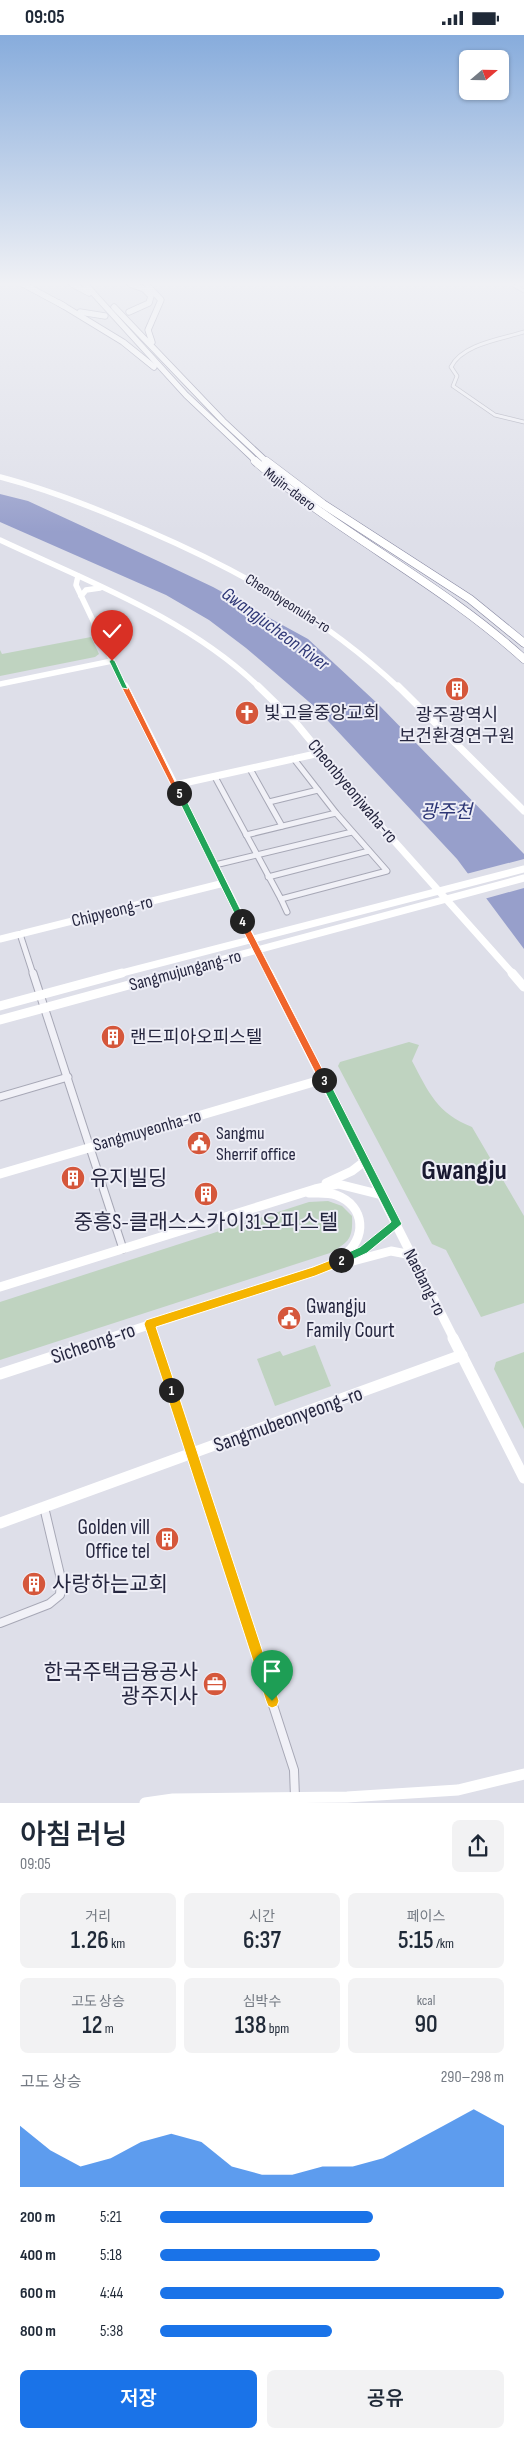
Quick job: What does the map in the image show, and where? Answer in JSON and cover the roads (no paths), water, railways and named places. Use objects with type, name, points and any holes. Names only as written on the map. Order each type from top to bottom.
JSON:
[{"type":"highway","points":[[153,367],[192,399]]},
{"type":"highway","name":"Mujin-daero","points":[[161,367],[244,452],[276,479],[330,519],[424,578],[467,608],[524,659]]},
{"type":"highway","name":"Mujin-daero","points":[[171,367],[240,439],[280,473],[336,514],[451,585],[524,642]]},
{"type":"street","points":[[451,367],[457,377],[453,386],[491,412],[512,421],[524,422]]},
{"type":"street","name":"Cheonbyeonuha-ro","points":[[0,477],[92,506],[250,577],[302,608],[388,678],[524,811]]},
{"type":"street","name":"Cheonbyeonjwaha-ro","points":[[0,540],[161,616],[225,657],[270,695],[379,824],[524,987]]},
{"type":"street","name":"Naebang-ro","points":[[78,576],[76,585],[112,661],[524,1477]]},
{"type":"street","points":[[81,596],[86,589],[102,587]]},
{"type":"street","points":[[0,684],[112,661]]},
{"type":"street","points":[[175,785],[320,753]]},
{"type":"street","points":[[280,899],[387,871],[336,813],[294,759]]},
{"type":"street","points":[[250,769],[282,825]]},
{"type":"street","points":[[214,777],[287,911]]},
{"type":"street","points":[[269,802],[318,789]]},
{"type":"street","points":[[246,835],[336,813]]},
{"type":"street","points":[[215,865],[352,832]]},
{"type":"street","points":[[268,877],[369,851]]},
{"type":"street","name":"Sangmujungang-ro","points":[[0,1006],[252,938],[524,869]]},
{"type":"street","name":"Sangmujungang-ro","points":[[0,1020],[524,878]]},
{"type":"street","name":"Chipyeong-ro","points":[[0,939],[224,883]]},
{"type":"street","points":[[20,934],[46,1007],[123,1249]]},
{"type":"street","points":[[0,1097],[68,1077]]},
{"type":"street","name":"Sangmuyeonha-ro","points":[[0,1174],[324,1079]]},
{"type":"street","name":"Sicheong-ro","points":[[314,1189],[352,1171],[365,1161]]},
{"type":"street","name":"Sicheong-ro","points":[[0,1287],[314,1189],[338,1184],[382,1195]]},
{"type":"street","name":"Sicheong-ro","points":[[300,1193],[336,1195],[354,1207],[358,1216],[359,1237],[356,1245],[329,1266]]},
{"type":"street","name":"Sicheong-ro","points":[[0,1374],[329,1266],[364,1250],[396,1224]]},
{"type":"street","name":"Sicheong-ro","points":[[329,1266],[349,1263],[391,1251],[412,1255]]},
{"type":"street","points":[[150,1324],[294,1770],[295,1800]]},
{"type":"street","name":"Sangmubeonyeong-ro","points":[[0,1523],[462,1355]]},
{"type":"street","points":[[0,1623],[49,1604],[60,1595],[61,1579],[44,1507]]},
{"type":"street","points":[[145,1803],[173,1799],[295,1800],[458,1790],[524,1774]]},
{"type":"water","name":"광주천","points":[[0,494],[28,501],[158,561],[213,587],[308,639],[378,704],[524,854],[524,949],[457,859],[315,707],[246,648],[209,620],[166,595],[0,522]]},
{"type":"place","name":"광주광역시 보건환경연구원","points":[[457,689]]},
{"type":"place","name":"빛고을중앙교회","points":[[247,713]]},
{"type":"place","name":"랜드피아오피스텔","points":[[113,1037]]},
{"type":"place","name":"Sangmu Sherrif office","points":[[199,1143]]},
{"type":"place","name":"유지빌딩","points":[[73,1178]]},
{"type":"place","name":"중흥S-클래스스카이31오피스텔","points":[[206,1194]]},
{"type":"place","name":"Gwangju Family Court","points":[[289,1318]]},
{"type":"place","name":"Golden vill Office tel","points":[[167,1539]]},
{"type":"place","name":"사랑하는교회","points":[[34,1584]]},
{"type":"place","name":"한국주택금융공사 광주지사","points":[[215,1684]]},
{"type":"district","name":"Gwangju","points":[[464,1169]]},
{"type":"water label","name":"Gwangjucheon River","points":[[276,628]]}]
